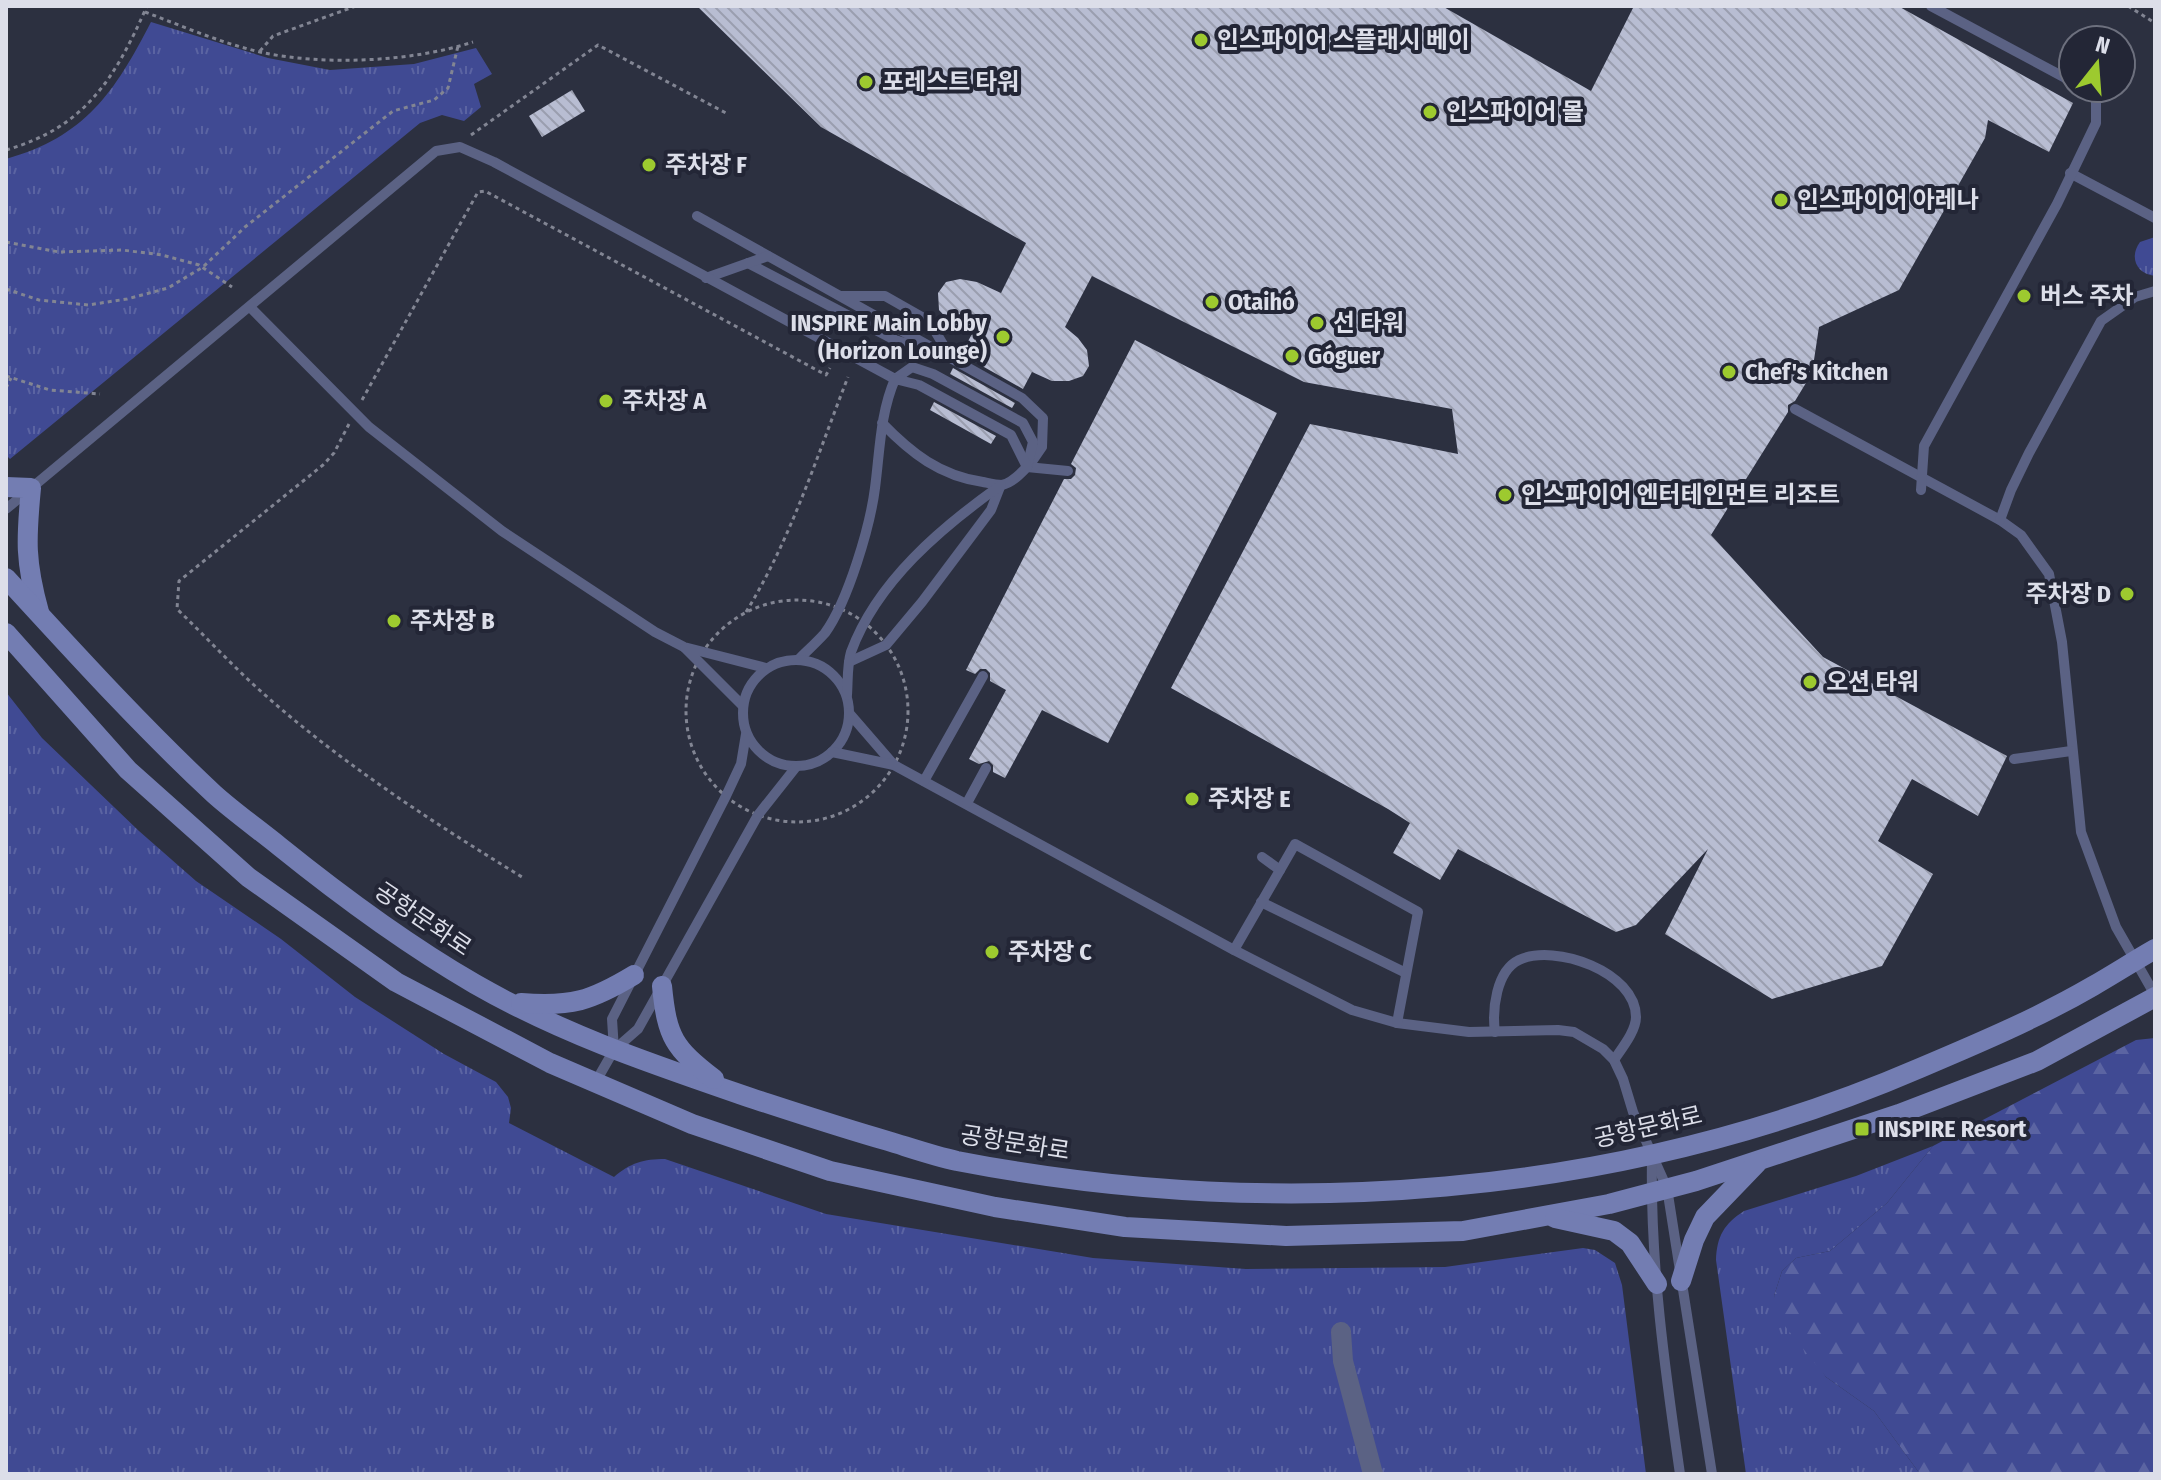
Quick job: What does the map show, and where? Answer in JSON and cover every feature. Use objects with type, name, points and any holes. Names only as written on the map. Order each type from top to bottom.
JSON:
[{"type":"street","points":[[6,487],[31,488],[25,541],[28,570],[40,615]]},
{"type":"street","name":"공항문화로","points":[[6,578],[109,690],[218,797],[338,893],[472,982],[568,1032],[614,1050],[818,1121],[953,1160],[1121,1186],[1298,1194],[1439,1188],[1601,1166],[1652,1156],[1799,1114],[1915,1071],[2053,1007],[2155,949]]},
{"type":"street","points":[[6,633],[128,770],[248,877],[396,982],[550,1063],[692,1124],[830,1171],[995,1207],[1125,1227],[1286,1236],[1463,1231],[1609,1204],[1760,1160],[1899,1114],[2037,1061],[2155,996]]},
{"type":"street","points":[[510,1002],[547,1005],[582,1002],[634,975]]},
{"type":"street","points":[[662,986],[665,1017],[672,1039],[686,1057],[727,1089]]},
{"type":"street","points":[[1681,1281],[1705,1217],[1760,1160]]},
{"type":"street","points":[[1543,1216],[1614,1231],[1630,1243],[1657,1284]]},
{"type":"street","points":[[1341,1332],[1343,1361],[1373,1474]]},
{"type":"lane","points":[[1931,6],[2057,73]]},
{"type":"lane","points":[[1921,490],[1924,446],[2057,204],[2096,123],[2096,104]]},
{"type":"lane","points":[[6,509],[436,151],[460,147],[494,162],[895,379],[919,385],[1011,435],[1027,467]]},
{"type":"lane","points":[[2070,173],[2155,218]]},
{"type":"lane","points":[[697,216],[1022,398],[1043,418],[1042,447],[1027,467],[1012,481],[1001,485],[952,520],[897,577],[864,623],[849,662],[848,728],[832,752],[809,765],[796,767],[780,764],[754,748],[746,734],[742,705],[747,691],[766,668],[782,661],[799,659],[815,663],[840,682],[847,697]]},
{"type":"lane","points":[[706,278],[768,256]]},
{"type":"lane","points":[[748,263],[895,340],[951,358]]},
{"type":"lane","points":[[2000,520],[2029,453],[2101,321],[2135,297],[2155,291]]},
{"type":"lane","points":[[840,296],[885,296],[896,302],[929,321],[951,358]]},
{"type":"lane","points":[[250,307],[369,427],[502,531],[655,632],[700,656],[766,668]]},
{"type":"lane","points":[[799,659],[825,632],[863,542],[874,492],[886,400],[895,379],[912,367],[933,374],[1023,423],[1033,442],[1027,467]]},
{"type":"lane","points":[[1795,409],[2000,520],[2021,535],[2049,574],[2062,642],[2081,832],[2116,927],[2155,996]]},
{"type":"lane","points":[[882,423],[911,452],[940,470],[969,480],[1001,485]]},
{"type":"lane","points":[[1027,467],[1068,471]]},
{"type":"lane","points":[[849,662],[886,645],[991,510],[1001,485]]},
{"type":"lane","points":[[700,656],[742,705]]},
{"type":"lane","points":[[924,781],[983,676]]},
{"type":"lane","points":[[849,713],[894,765]]},
{"type":"lane","points":[[614,1050],[612,1019],[726,796],[741,764],[746,734]]},
{"type":"lane","points":[[2014,759],[2071,751]]},
{"type":"lane","points":[[832,752],[894,765],[1234,950],[1352,1010],[1397,1023],[1469,1032],[1541,1029],[1574,1032],[1590,1039],[1614,1060],[1652,1156],[1681,1281],[1712,1474]]},
{"type":"lane","points":[[595,1083],[614,1050],[638,1029],[758,815],[796,767]]},
{"type":"lane","points":[[967,803],[986,768]]},
{"type":"lane","points":[[1234,950],[1295,844],[1418,912],[1397,1023]]},
{"type":"lane","points":[[1262,857],[1280,870]]},
{"type":"lane","points":[[1261,902],[1406,973]]},
{"type":"lane","points":[[1495,1032],[1493,1012],[1496,999],[1504,974],[1516,961],[1531,956],[1591,964],[1615,978],[1633,997],[1636,1020],[1614,1060]]},
{"type":"lane","points":[[1652,1156],[1659,1190],[1657,1284],[1680,1474]]},
{"type":"path","points":[[6,150],[32,142],[72,121],[105,85],[128,48],[147,6]]},
{"type":"path","points":[[260,52],[273,36],[356,6]]},
{"type":"path","points":[[2128,6],[2155,23]]},
{"type":"path","points":[[145,12],[260,52],[311,59],[420,54],[473,42]]},
{"type":"path","points":[[471,135],[598,45],[726,113]]},
{"type":"path","points":[[6,289],[39,300],[88,305],[168,288],[203,267],[245,227],[393,111],[434,100],[448,88],[458,46]]},
{"type":"path","points":[[6,242],[59,252],[122,250],[162,255],[203,267],[232,287]]},
{"type":"path","points":[[6,388],[8,377],[50,390],[100,394]]},
{"type":"path","points":[[746,612],[770,574],[784,543],[848,377]]},
{"type":"path","points":[[791,600],[837,608],[864,623],[886,645],[901,673],[908,704],[906,735],[894,765],[873,793],[834,816],[788,822],[758,815],[726,796],[701,768],[688,732],[687,693],[700,656],[719,632],[746,612],[791,600]]},
{"type":"green space","points":[[151,22],[268,58],[330,70],[414,64],[476,48],[492,74],[474,84],[481,107],[464,121],[442,115],[420,123],[10,459],[6,455],[6,159],[57,138],[95,108],[124,70]]},
{"type":"green space","points":[[2155,237],[2155,276],[2139,268],[2135,253],[2140,242]]},
{"type":"green space","points":[[6,692],[42,738],[196,881],[281,939],[355,997],[444,1054],[496,1082],[508,1097],[511,1108],[509,1123],[614,1177],[638,1163],[665,1159],[826,1214],[1093,1258],[1246,1269],[1445,1267],[1583,1248],[1595,1250],[1615,1263],[1622,1285],[1646,1474],[6,1474]]},
{"type":"green space","points":[[2155,1038],[2155,1474],[1920,1474],[1874,1411],[1826,1377],[1784,1325],[1774,1296],[1782,1271],[1796,1258],[1830,1251],[1887,1203],[1933,1146],[2136,1040]]},
{"type":"green space","points":[[1933,1146],[1887,1203],[1830,1251],[1796,1258],[1782,1271],[1774,1296],[1826,1377],[1874,1411],[1920,1474],[1746,1474],[1716,1260],[1723,1231],[1744,1211],[1856,1176]]},
{"type":"building","name":"인스파이어 엔터테인먼트 리조트","points":[[697,6],[1442,6],[1591,91],[1634,6],[1898,6],[2057,94],[2057,104],[2073,104],[2049,152],[1988,120],[1985,138],[1899,290],[1819,327],[1812,373],[1795,401],[1788,405],[1788,412],[1711,535],[1823,657],[2007,756],[1978,816],[1912,779],[1878,841],[1933,874],[1882,966],[1772,999],[1665,934],[1708,849],[1636,925],[1616,932],[1458,849],[1440,880],[1393,853],[1410,823],[1171,688],[1310,424],[1458,454],[1452,409],[1304,382],[1092,276],[1065,327],[1087,350],[1089,366],[1083,376],[1069,381],[1052,381],[1032,372],[1023,389],[961,354],[972,334],[952,324],[939,310],[938,293],[946,282],[960,279],[977,282],[1001,293],[1026,243],[821,127]]},
{"type":"building","points":[[572,90],[585,111],[542,137],[529,116]]},
{"type":"building","points":[[1135,340],[1277,413],[1108,743],[1042,710],[1005,778],[993,772],[989,761],[979,764],[969,759],[1006,690],[990,681],[990,673],[986,669],[980,669],[975,674],[966,670],[1064,479],[1075,475],[1076,468],[1071,464]]},
{"type":"building","points":[[953,368],[1015,403],[1012,408],[950,374]]},
{"type":"building","points":[[934,402],[996,436],[991,444],[930,410]]},
{"type":"place","name":"인스파이어 스플래시 베이","points":[[1201,40]]},
{"type":"place","name":"포레스트 타워","points":[[866,82]]},
{"type":"place","name":"인스파이어 몰","points":[[1430,112]]},
{"type":"place","name":"주차장 F","points":[[649,165]]},
{"type":"place","name":"인스파이어 아레나","points":[[1781,200]]},
{"type":"place","name":"버스 주차","points":[[2024,296]]},
{"type":"place","name":"Otaihó","points":[[1212,302]]},
{"type":"place","name":"선 타워","points":[[1317,323]]},
{"type":"place","name":"INSPIRE Main Lobby (Horizon Lounge)","points":[[1003,337]]},
{"type":"place","name":"Góguer","points":[[1292,356]]},
{"type":"place","name":"Chef's Kitchen","points":[[1729,372]]},
{"type":"place","name":"주차장 A","points":[[606,401]]},
{"type":"place","name":"인스파이어 엔터테인먼트 리조트","points":[[1505,495]]},
{"type":"place","name":"주차장 D","points":[[2127,594]]},
{"type":"place","name":"주차장 B","points":[[394,621]]},
{"type":"place","name":"오션 타워","points":[[1810,682]]},
{"type":"place","name":"주차장 E","points":[[1192,799]]},
{"type":"place","name":"주차장 C","points":[[992,952]]},
{"type":"place","name":"INSPIRE Resort","points":[[1862,1129]]}]
